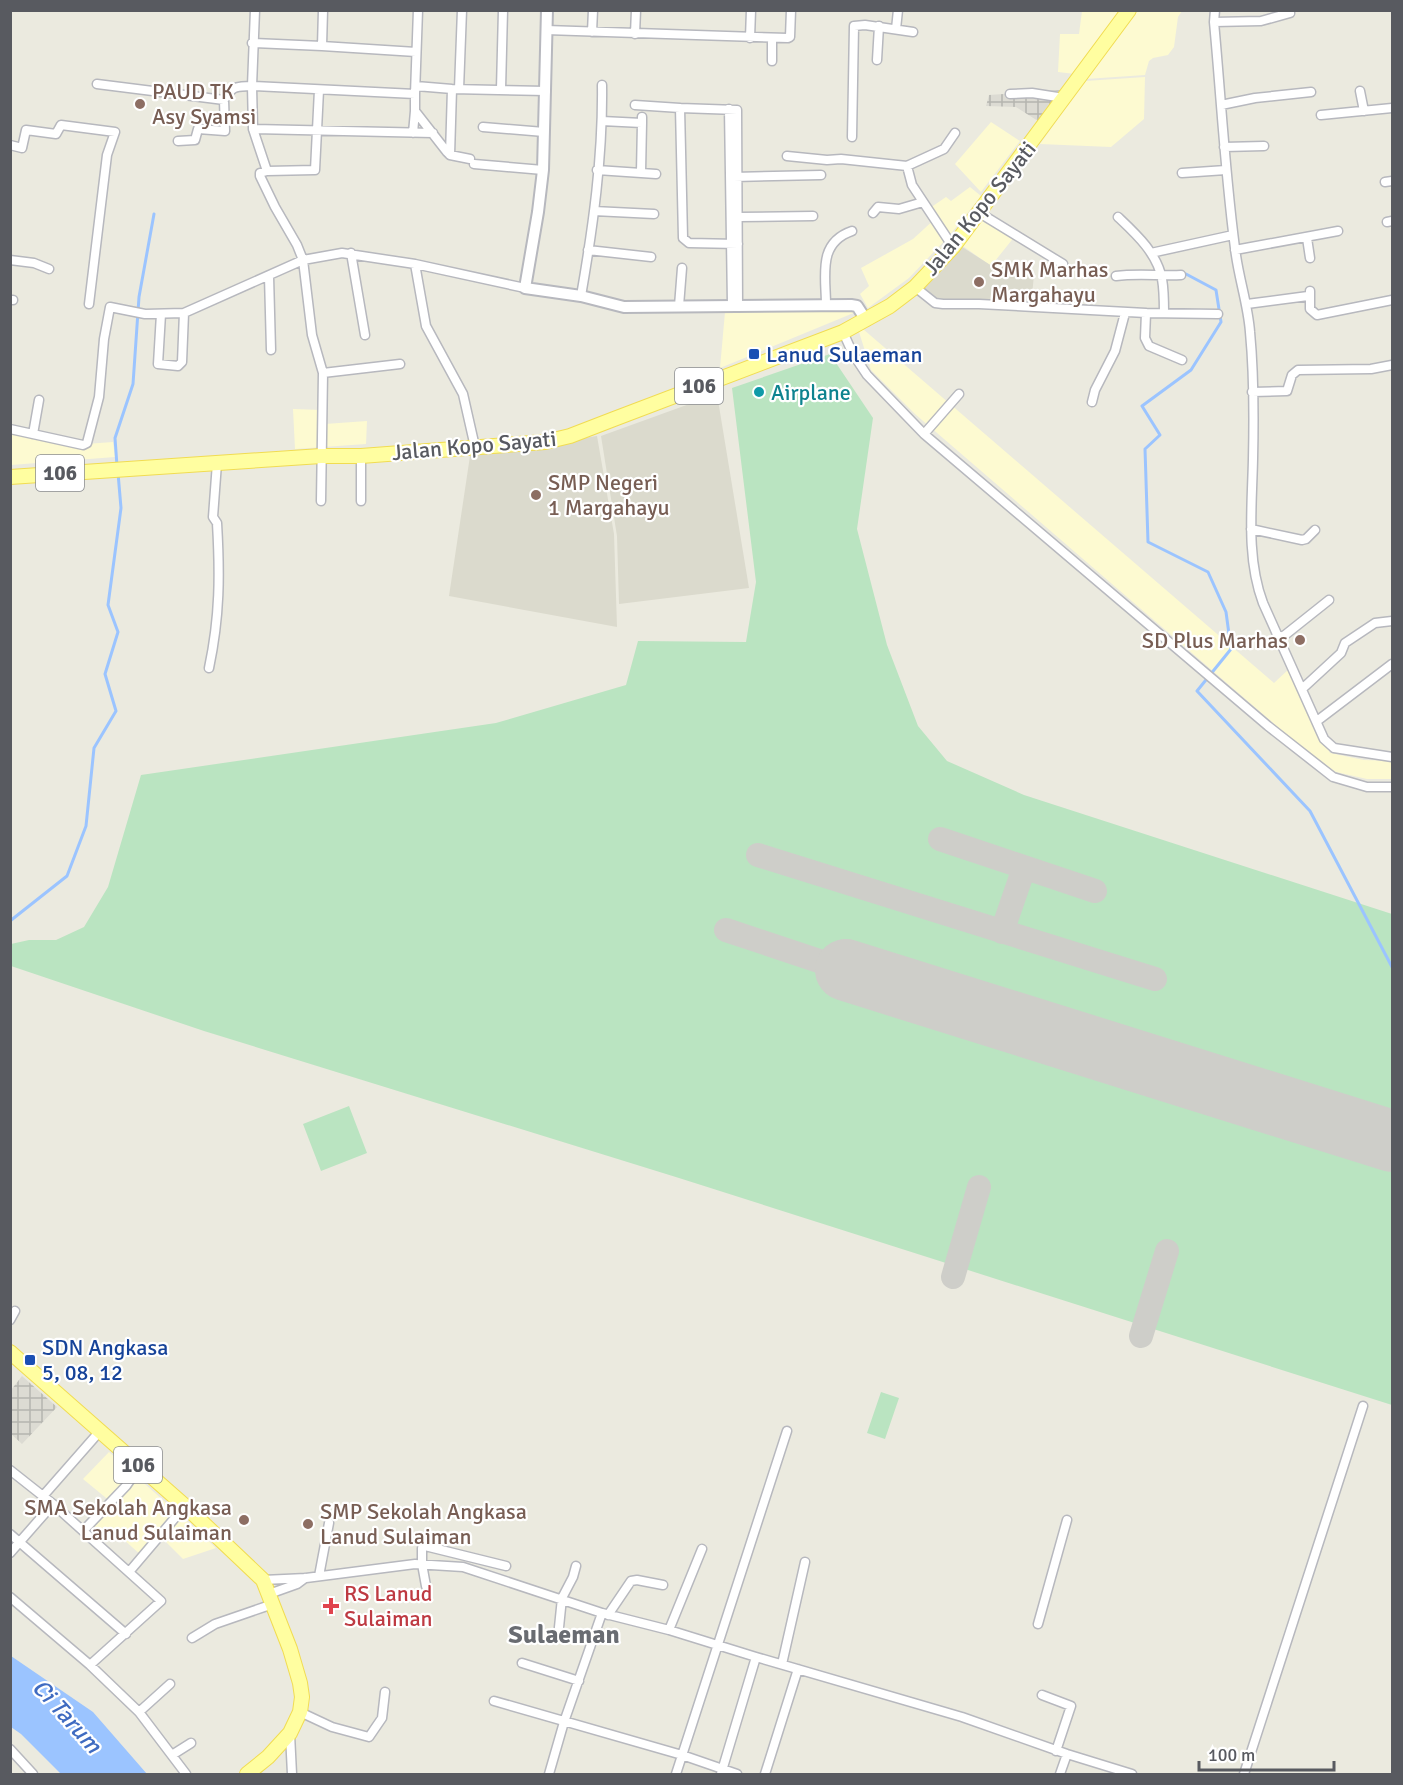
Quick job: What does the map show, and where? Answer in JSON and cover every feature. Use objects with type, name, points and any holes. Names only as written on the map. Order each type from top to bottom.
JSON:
[{"type":"main road","name":"Jalan Kopo Sayati","points":[[10,477],[321,456],[361,456],[530,443],[570,436],[843,332],[866,320],[915,287],[953,247],[1129,10]]},
{"type":"main road","name":"106","points":[[10,1352],[185,1506],[263,1580],[302,1690],[300,1712],[290,1733],[268,1757],[246,1774]]},
{"type":"street","points":[[255,10],[252,44],[253,129],[264,172]]},
{"type":"street","points":[[322,46],[323,10]]},
{"type":"street","points":[[413,133],[418,10]]},
{"type":"street","points":[[450,155],[462,10]]},
{"type":"street","points":[[501,89],[503,10]]},
{"type":"street","points":[[525,288],[543,170],[547,10]]},
{"type":"street","points":[[592,32],[593,10]]},
{"type":"street","points":[[634,34],[636,10]]},
{"type":"street","points":[[750,38],[751,10]]},
{"type":"street","points":[[546,30],[789,38],[791,10]]},
{"type":"street","points":[[896,29],[898,10]]},
{"type":"street","points":[[1215,10],[1214,22],[1233,235],[1250,331],[1254,429],[1251,529],[1252,556],[1257,586],[1324,739],[1334,748],[1392,758]]},
{"type":"street","points":[[1214,22],[1261,21],[1290,13]]},
{"type":"street","points":[[852,137],[854,26],[879,26],[913,32]]},
{"type":"street","points":[[878,60],[879,26]]},
{"type":"street","points":[[772,38],[772,62]]},
{"type":"street","points":[[252,44],[416,52]]},
{"type":"street","points":[[97,84],[224,100]]},
{"type":"street","points":[[581,296],[594,211],[602,121],[602,86]]},
{"type":"street","points":[[178,141],[195,140],[198,129],[225,131],[224,100],[234,87],[319,90],[546,90]]},
{"type":"street","points":[[319,90],[315,170],[264,172],[260,176],[303,260],[312,335],[323,373],[321,501]]},
{"type":"street","points":[[1360,91],[1364,111]]},
{"type":"street","points":[[1221,105],[1255,98],[1311,92]]},
{"type":"street","points":[[1010,94],[1032,93],[1064,98]]},
{"type":"street","points":[[635,105],[733,110],[735,305]]},
{"type":"street","points":[[680,108],[683,238],[689,243],[734,244]]},
{"type":"street","points":[[1321,115],[1392,108]]},
{"type":"street","points":[[415,111],[450,155],[472,161],[543,170]]},
{"type":"street","points":[[602,121],[642,120],[641,172]]},
{"type":"street","points":[[10,145],[22,148],[26,130],[56,134],[61,125],[115,132],[107,154],[89,304]]},
{"type":"street","points":[[483,127],[544,132]]},
{"type":"street","points":[[253,129],[433,133]]},
{"type":"street","points":[[787,156],[827,160],[832,158],[862,160],[907,166],[944,149],[955,133]]},
{"type":"street","points":[[1224,147],[1264,146]]},
{"type":"street","points":[[907,166],[912,185],[953,247]]},
{"type":"street","points":[[597,170],[657,174]]},
{"type":"street","points":[[1182,173],[1226,170]]},
{"type":"street","points":[[734,177],[821,175]]},
{"type":"street","points":[[734,177],[739,217],[734,244]]},
{"type":"street","points":[[873,213],[878,207],[899,209],[923,202]]},
{"type":"street","points":[[594,211],[654,214]]},
{"type":"street","points":[[978,212],[1063,264]]},
{"type":"street","points":[[739,217],[813,216]]},
{"type":"street","points":[[1118,217],[1143,241],[1151,253],[1161,276],[1164,313]]},
{"type":"street","points":[[825,306],[825,266],[828,252],[836,239],[852,231]]},
{"type":"street","points":[[1235,250],[1338,231]]},
{"type":"street","points":[[1151,253],[1233,235]]},
{"type":"street","points":[[1307,238],[1310,258]]},
{"type":"street","points":[[588,250],[651,257]]},
{"type":"street","points":[[351,253],[365,335]]},
{"type":"street","points":[[10,429],[83,445],[87,443],[99,397],[110,307],[145,314],[184,313],[303,260],[327,255],[351,253],[415,264],[525,288],[581,296],[624,307],[857,306],[866,320]]},
{"type":"street","points":[[10,261],[34,263],[49,269]]},
{"type":"street","points":[[415,264],[428,334],[463,394],[475,447]]},
{"type":"street","points":[[679,306],[682,268]]},
{"type":"street","points":[[1116,276],[1134,273],[1161,276],[1181,275]]},
{"type":"street","points":[[268,276],[271,350]]},
{"type":"street","points":[[915,287],[935,303],[943,304],[1146,314],[1218,314]]},
{"type":"street","points":[[1247,304],[1309,294],[1311,311],[1317,315],[1392,300]]},
{"type":"street","points":[[161,314],[158,364],[178,366],[182,362],[184,313]]},
{"type":"street","points":[[1092,402],[1095,390],[1115,351],[1125,313]]},
{"type":"street","points":[[1146,314],[1146,338],[1149,346],[1182,360]]},
{"type":"street","points":[[843,332],[853,354],[867,375],[924,434],[1268,726],[1341,781],[1367,787],[1392,787]]},
{"type":"street","points":[[323,373],[400,364]]},
{"type":"street","points":[[1252,392],[1287,391],[1294,373],[1305,369],[1347,370],[1392,365]]},
{"type":"street","points":[[924,434],[959,394]]},
{"type":"street","points":[[33,434],[39,400]]},
{"type":"street","points":[[361,456],[361,501]]},
{"type":"street","points":[[209,668],[216,634],[220,587],[217,523],[213,517],[217,463]]},
{"type":"street","points":[[1251,529],[1302,540],[1315,530]]},
{"type":"street","points":[[1280,637],[1329,600]]},
{"type":"street","points":[[1302,688],[1341,653],[1346,643],[1372,624],[1392,621]]},
{"type":"street","points":[[1317,721],[1392,664]]},
{"type":"street","points":[[10,1320],[15,1311]]},
{"type":"street","points":[[1244,1774],[1363,1406]]},
{"type":"street","points":[[43,1496],[100,1431]]},
{"type":"street","points":[[676,1774],[787,1431]]},
{"type":"street","points":[[83,1531],[126,1486],[140,1466]]},
{"type":"street","points":[[10,1470],[43,1496],[161,1601],[90,1665]]},
{"type":"street","points":[[10,1553],[52,1504]]},
{"type":"street","points":[[129,1572],[185,1506]]},
{"type":"street","points":[[1038,1624],[1067,1520]]},
{"type":"street","points":[[319,1576],[329,1523]]},
{"type":"street","points":[[10,1534],[126,1634]]},
{"type":"street","points":[[426,1586],[422,1564],[422,1548],[425,1546],[506,1566]]},
{"type":"street","points":[[669,1630],[702,1549]]},
{"type":"street","points":[[782,1664],[805,1562]]},
{"type":"street","points":[[263,1580],[306,1578],[422,1564],[463,1567],[605,1614],[669,1630],[962,1717],[1132,1774]]},
{"type":"street","points":[[558,1637],[562,1598],[576,1566]]},
{"type":"street","points":[[192,1638],[215,1624],[271,1599],[306,1578]]},
{"type":"street","points":[[549,1774],[564,1722],[605,1614],[632,1581],[663,1585]]},
{"type":"street","points":[[10,1597],[90,1665],[139,1712],[186,1774]]},
{"type":"street","points":[[721,1772],[756,1657]]},
{"type":"street","points":[[522,1663],[579,1681]]},
{"type":"street","points":[[765,1774],[798,1669]]},
{"type":"street","points":[[139,1712],[170,1684]]},
{"type":"street","points":[[300,1712],[332,1727],[369,1737],[382,1718],[385,1692]]},
{"type":"street","points":[[1041,1695],[1071,1706],[1056,1750]]},
{"type":"street","points":[[494,1701],[682,1755],[721,1772],[737,1774]]},
{"type":"street","points":[[290,1733],[292,1774]]},
{"type":"street","points":[[172,1755],[191,1743]]},
{"type":"street","points":[[10,1749],[33,1774]]},
{"type":"street","points":[[1060,1774],[1067,1754]]},
{"type":"shaded area","points":[[1082,11],[1121,11],[1075,74],[1058,72],[1060,34],[1079,34]]},
{"type":"shaded area","points":[[1137,11],[1182,11],[1178,17],[1174,47],[1168,55],[1149,61],[1145,75],[1086,79]]},
{"type":"shaded area","points":[[1145,77],[1144,119],[1111,147],[1040,144],[1085,81]]},
{"type":"shaded area","points":[[1062,90],[1038,121],[1016,107],[986,106],[989,95]]},
{"type":"shaded area","points":[[991,122],[1020,141],[981,192],[955,164]]},
{"type":"shaded area","points":[[970,187],[981,196],[949,236],[909,278],[868,308],[860,294],[869,286],[861,268],[913,239],[936,218],[930,208],[946,197],[951,201]]},
{"type":"shaded area","points":[[981,216],[1015,236],[991,266],[960,244]]},
{"type":"shaded area","name":"SMK Marhas Margahayu","points":[[959,245],[992,266],[996,261],[1034,274],[1031,307],[930,298],[918,291]]},
{"type":"shaded area","points":[[725,312],[856,312],[720,368]]},
{"type":"shaded area","points":[[863,329],[1274,683],[1290,668],[1330,753],[1364,760],[1392,761],[1392,779],[1367,779],[1336,772],[1301,747],[915,414],[871,370],[859,332]]},
{"type":"shaded area","points":[[717,394],[749,588],[619,604],[617,536],[601,436]]},
{"type":"shaded area","points":[[293,409],[322,410],[325,424],[367,421],[366,444],[295,449]]},
{"type":"shaded area","points":[[11,431],[72,445],[113,442],[115,457],[11,465]]},
{"type":"shaded area","name":"SMP Negeri 1 Margahayu","points":[[597,436],[614,534],[617,627],[449,596],[470,456]]},
{"type":"shaded area","points":[[22,1376],[57,1407],[22,1444],[10,1433],[11,1390]]},
{"type":"shaded area","points":[[109,1452],[216,1548],[183,1559],[160,1536],[142,1556],[113,1530],[98,1543],[88,1535],[111,1502],[83,1479]]},
{"type":"green space","points":[[830,354],[873,418],[857,529],[887,645],[918,726],[947,761],[1024,795],[1392,914],[1392,1405],[679,1178],[204,1031],[11,966],[11,944],[29,940],[56,940],[84,927],[108,887],[141,775],[496,723],[626,685],[638,641],[746,642],[756,582],[732,388]]},
{"type":"green space","points":[[349,1106],[367,1153],[321,1171],[303,1124]]},
{"type":"green space","points":[[881,1392],[899,1398],[885,1439],[867,1433]]},
{"type":"water","name":"Ci Tarum","points":[[11,1656],[93,1712],[147,1774],[61,1774],[11,1727]]},
{"type":"waterway","points":[[117,466],[115,438],[133,384],[139,297],[154,214]]},
{"type":"waterway","points":[[1186,274],[1216,290],[1221,322],[1191,370],[1142,406],[1160,435],[1145,449],[1148,542],[1208,572],[1226,612],[1231,649],[1197,691],[1310,811],[1392,967]]},
{"type":"waterway","points":[[10,921],[67,876],[86,826],[94,748],[116,711],[105,674],[118,632],[108,605],[121,508],[118,473]]},
{"type":"taxiway","points":[[940,839],[1095,891]]},
{"type":"taxiway","points":[[758,855],[1155,979]]},
{"type":"taxiway","points":[[1002,932],[1024,868]]},
{"type":"taxiway","points":[[726,930],[846,970]]},
{"type":"taxiway","points":[[953,1277],[979,1187]]},
{"type":"taxiway","points":[[1141,1336],[1167,1251]]},
{"type":"runway","points":[[846,970],[1392,1141]]},
{"type":"place","name":"PAUD TK Asy Syamsi","points":[[140,104]]},
{"type":"place","name":"SMK Marhas Margahayu","points":[[979,282]]},
{"type":"place","name":"Lanud Sulaeman","points":[[754,354]]},
{"type":"place","name":"Airplane","points":[[759,392]]},
{"type":"place","name":"SMP Negeri 1 Margahayu","points":[[536,495]]},
{"type":"place","name":"SD Plus Marhas","points":[[1300,640]]},
{"type":"place","name":"SDN Angkasa 5, 08, 12","points":[[30,1360]]},
{"type":"place","name":"SMA Sekolah Angkasa Lanud Sulaiman","points":[[244,1520]]},
{"type":"place","name":"SMP Sekolah Angkasa Lanud Sulaiman","points":[[308,1524]]},
{"type":"place","name":"RS Lanud Sulaiman","points":[[331,1606]]},
{"type":"district","name":"Sulaeman","points":[[564,1634]]}]
